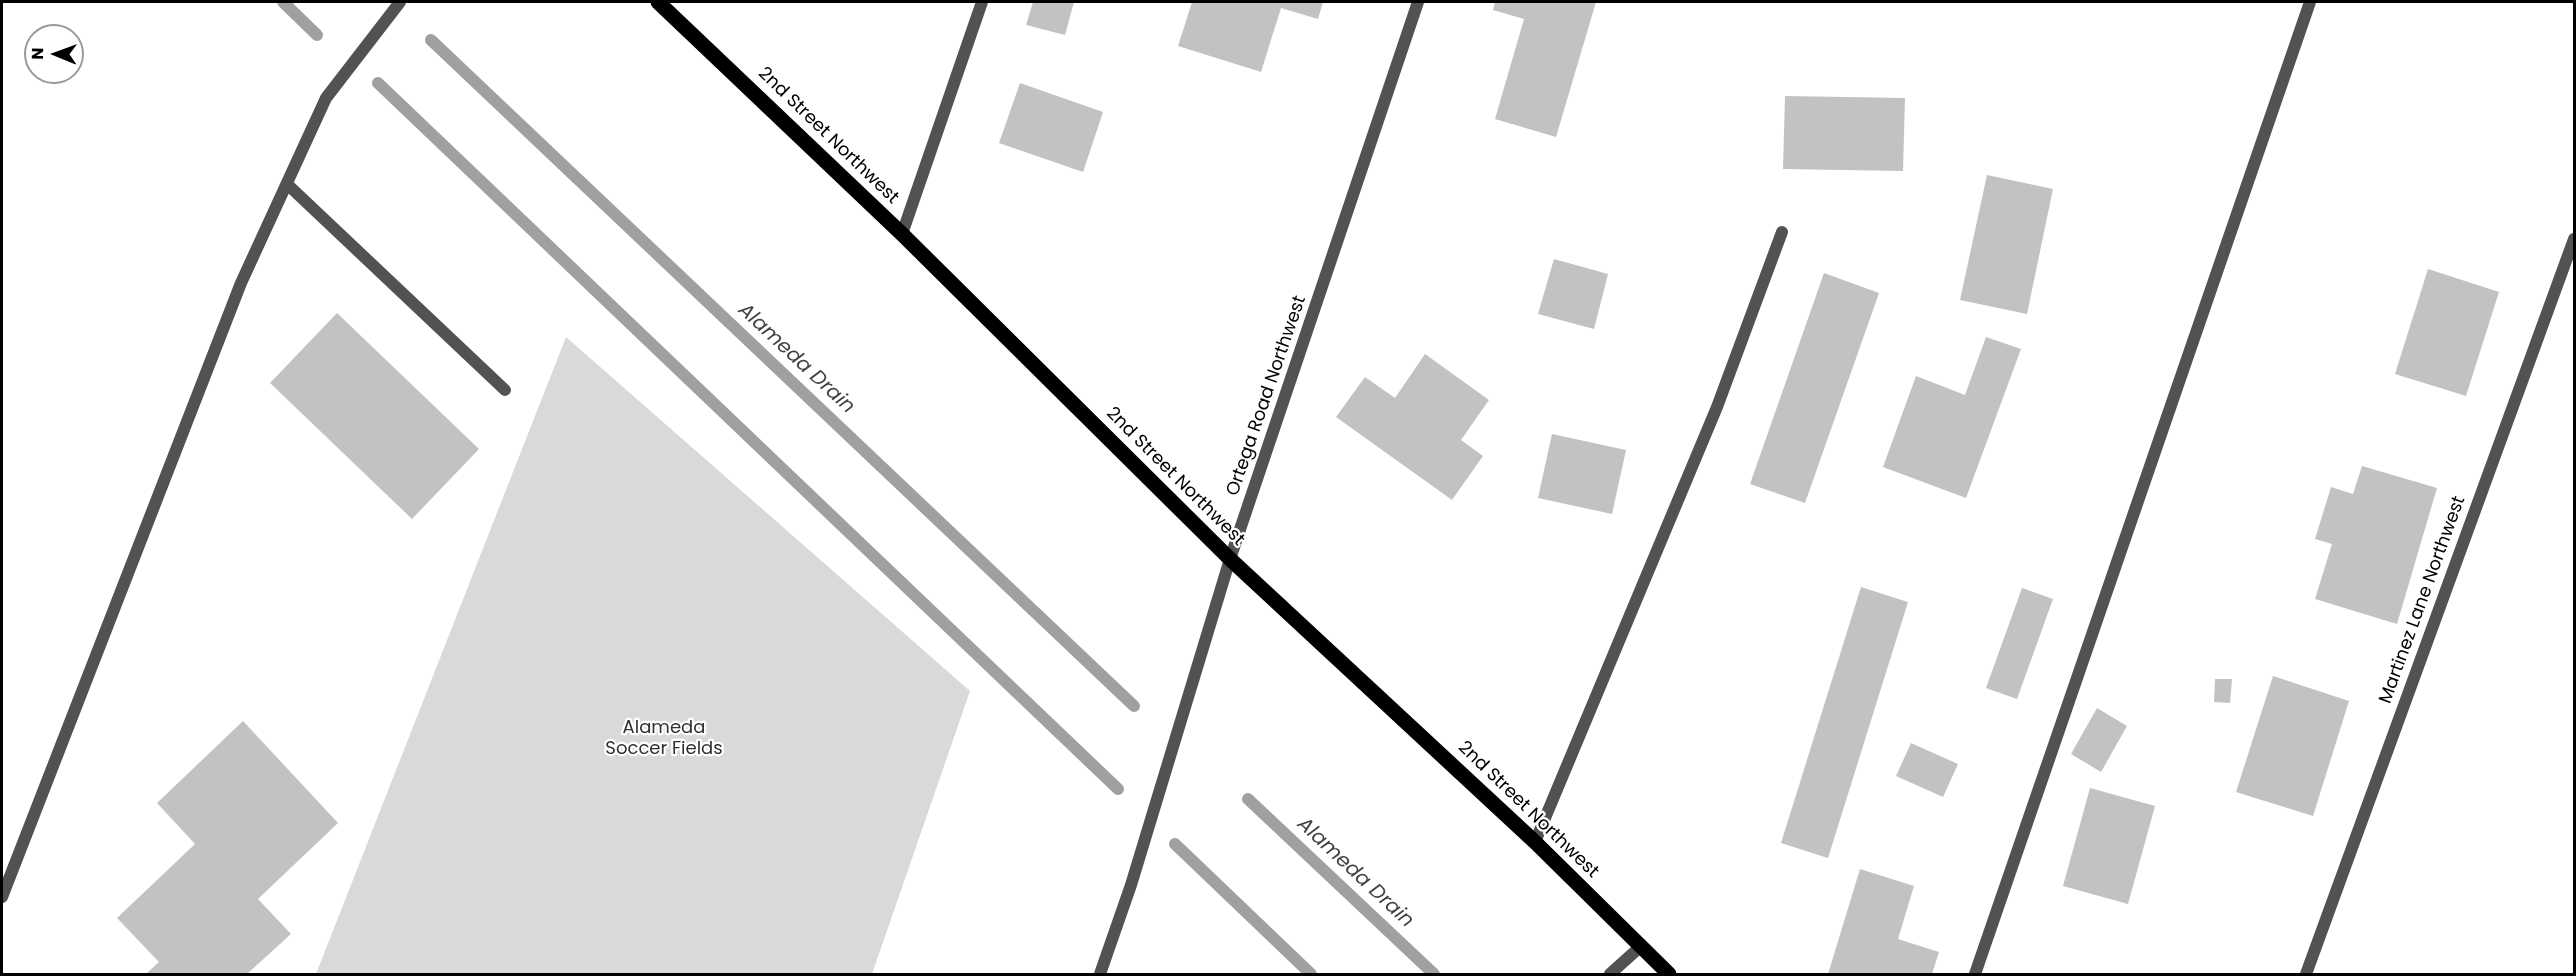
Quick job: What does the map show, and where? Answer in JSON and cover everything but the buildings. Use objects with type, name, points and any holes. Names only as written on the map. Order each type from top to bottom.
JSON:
[{"type":"main road","name":"2nd Street Northwest","points":[[658,2],[902,234],[1230,559],[1535,842],[1670,975]]},
{"type":"street","points":[[2,897],[242,283],[326,98],[400,2]]},
{"type":"street","points":[[902,234],[982,2]]},
{"type":"street","name":"Ortega Road Northwest","points":[[1100,975],[1131,885],[1230,559],[1418,2]]},
{"type":"street","points":[[1975,975],[2310,2]]},
{"type":"street","points":[[287,184],[506,390]]},
{"type":"street","points":[[1535,842],[1717,407],[1782,232]]},
{"type":"street","name":"Martinez Lane Northwest","points":[[2306,975],[2574,239]]},
{"type":"street","points":[[1610,975],[1640,947]]},
{"type":"green space","name":"Alameda Soccer Fields","points":[[566,337],[970,691],[872,974],[316,974]]},
{"type":"waterway","points":[[283,2],[317,35]]},
{"type":"waterway","name":"Alameda Drain","points":[[431,40],[1134,706]]},
{"type":"waterway","points":[[378,83],[1118,789]]},
{"type":"waterway","name":"Alameda Drain","points":[[1248,799],[1434,974]]},
{"type":"waterway","points":[[1175,844],[1311,974]]}]
